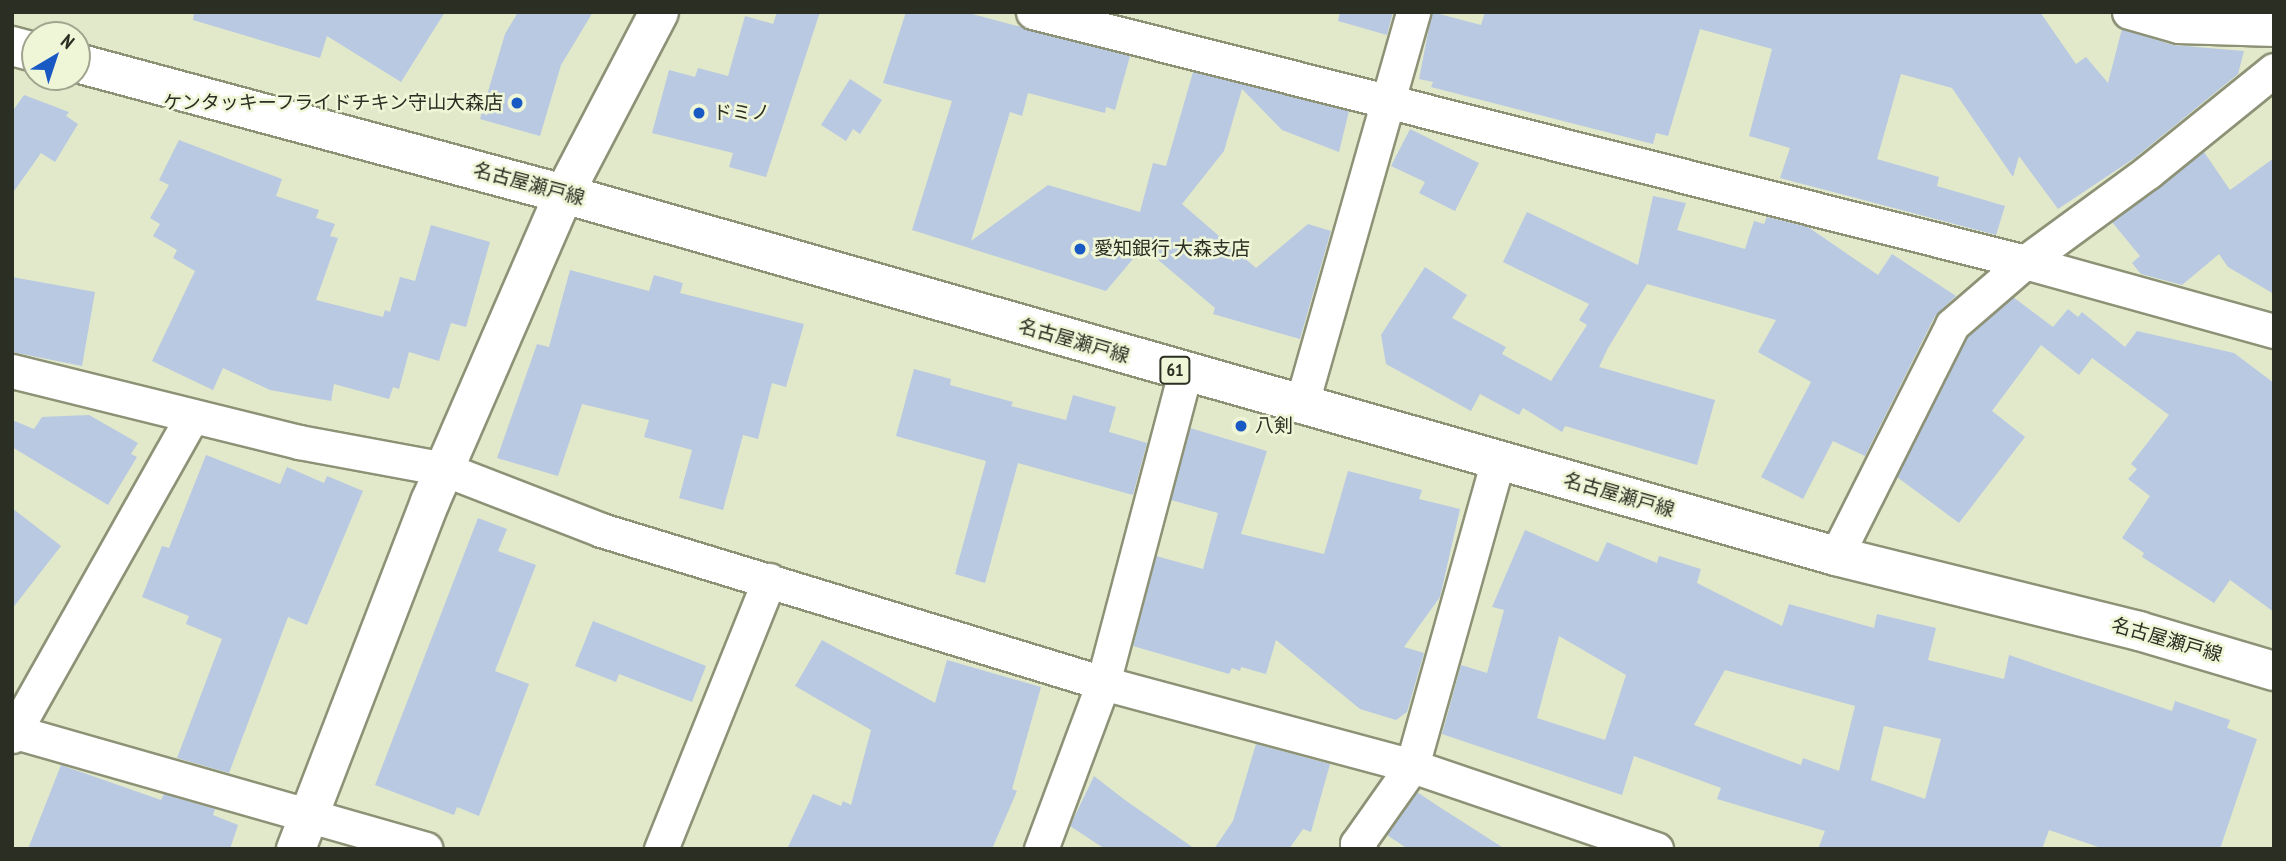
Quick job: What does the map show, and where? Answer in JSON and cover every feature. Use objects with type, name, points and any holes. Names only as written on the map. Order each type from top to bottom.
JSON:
[{"type":"main road","points":[[302,832],[444,469],[564,194],[659,12]]},
{"type":"main road","name":"名古屋瀬戸線","points":[[91,67],[564,194],[1185,373],[1836,556],[2139,631],[2274,671]]},
{"type":"street","points":[[1033,12],[1387,104],[2025,262],[2274,331]]},
{"type":"street","points":[[1301,406],[1413,12]]},
{"type":"street","points":[[2129,12],[2178,26],[2274,29]]},
{"type":"street","points":[[1836,556],[1952,325],[2025,262],[2148,172],[2274,70]]},
{"type":"street","points":[[12,371],[192,416],[444,469],[601,530],[1103,683],[1412,766],[1656,849]]},
{"type":"street","points":[[1041,849],[1103,683],[1185,373]]},
{"type":"street","points":[[192,416],[13,733],[302,832],[425,849]]},
{"type":"street","points":[[1357,847],[1412,766],[1498,461]]},
{"type":"street","points":[[661,849],[769,580]]},
{"type":"building","points":[[194,12],[445,12],[401,82],[327,36],[320,58],[193,20]]},
{"type":"building","points":[[518,12],[593,12],[561,65],[540,136],[480,119],[505,34]]},
{"type":"building","points":[[777,12],[820,12],[766,177],[729,167],[733,153],[652,133],[669,70],[695,77],[698,68],[728,76],[745,16],[773,24]]},
{"type":"building","points":[[906,12],[965,12],[1130,56],[1115,110],[1106,107],[1105,113],[1028,93],[1022,116],[1010,112],[971,241],[1048,185],[1140,212],[1153,163],[1166,166],[1193,72],[1349,111],[1339,152],[1282,130],[1242,89],[1224,151],[1182,204],[1256,268],[1308,224],[1331,231],[1300,339],[1213,314],[1215,308],[1143,247],[1106,291],[912,230],[952,101],[883,83]]},
{"type":"building","points":[[1340,12],[1393,12],[1387,35],[1338,21]]},
{"type":"building","points":[[1432,12],[1481,25],[1485,12],[2040,12],[2076,64],[2086,57],[2108,83],[2122,29],[2173,45],[2244,51],[2238,74],[2136,157],[2058,209],[2019,156],[2013,177],[1952,88],[1901,74],[1877,159],[1939,177],[1937,186],[2005,206],[1996,235],[1780,178],[1790,148],[1749,136],[1772,49],[1700,29],[1668,136],[1656,133],[1653,144],[1431,87],[1433,82],[1419,79]]},
{"type":"building","points":[[850,79],[882,100],[860,134],[853,129],[846,141],[821,125]]},
{"type":"building","points":[[24,95],[69,112],[66,116],[78,124],[55,162],[41,153],[12,194],[12,112]]},
{"type":"building","points":[[1410,129],[1479,163],[1455,211],[1419,193],[1425,182],[1391,166]]},
{"type":"building","points":[[179,140],[282,179],[276,196],[319,210],[316,218],[335,224],[330,236],[338,238],[316,300],[383,317],[385,310],[390,312],[400,277],[415,281],[431,225],[490,242],[466,327],[451,323],[439,361],[409,352],[399,389],[393,387],[389,399],[334,384],[331,401],[270,390],[223,368],[213,390],[152,361],[195,271],[173,258],[177,250],[153,236],[160,224],[150,218],[169,185],[159,180]]},
{"type":"building","points":[[2204,152],[2230,190],[2274,158],[2274,294],[2228,267],[2219,254],[2182,285],[2141,274],[2132,263],[2140,256],[2112,222]]},
{"type":"building","points":[[1653,196],[1686,203],[1677,230],[1745,249],[1754,221],[1764,224],[1767,217],[1808,227],[1878,275],[1892,254],[1956,296],[1935,316],[1865,456],[1833,441],[1803,499],[1761,477],[1811,382],[1758,352],[1776,320],[1647,284],[1608,348],[1599,367],[1715,400],[1697,465],[1565,426],[1562,432],[1523,408],[1519,415],[1480,394],[1471,411],[1386,364],[1381,335],[1425,267],[1467,295],[1452,318],[1506,347],[1502,354],[1551,381],[1587,325],[1579,320],[1589,304],[1503,262],[1527,212],[1638,265]]},
{"type":"building","points":[[570,270],[649,291],[654,275],[683,283],[680,293],[804,324],[786,387],[772,383],[758,439],[743,435],[723,510],[679,498],[692,450],[644,437],[649,420],[582,404],[558,476],[497,458],[537,344],[549,347]]},
{"type":"building","points":[[12,277],[95,292],[82,366],[12,352]]},
{"type":"building","points":[[2013,297],[2053,327],[2068,309],[2078,317],[2082,312],[2125,347],[2137,331],[2234,353],[2274,383],[2274,612],[2230,580],[2214,603],[2142,557],[2144,553],[2122,538],[2150,496],[2128,479],[2137,469],[2131,464],[2169,415],[2092,358],[2079,375],[2041,345],[1992,411],[2025,437],[1959,523],[1897,477],[1967,337]]},
{"type":"building","points":[[914,369],[951,379],[950,385],[1013,402],[1011,406],[1066,420],[1073,395],[1116,407],[1109,432],[1147,443],[1133,495],[1018,463],[985,583],[955,574],[986,461],[896,436]]},
{"type":"building","points":[[89,415],[138,443],[131,454],[137,457],[108,505],[12,447],[12,420],[34,429],[42,417]]},
{"type":"building","points":[[1190,428],[1267,451],[1241,534],[1324,554],[1348,471],[1422,490],[1419,499],[1460,509],[1440,597],[1404,647],[1424,653],[1407,712],[1396,720],[1360,709],[1276,640],[1266,674],[1241,667],[1240,671],[1232,668],[1229,674],[1133,646],[1156,556],[1203,569],[1218,513],[1171,500]]},
{"type":"building","points":[[206,455],[280,484],[287,467],[324,483],[327,476],[363,491],[307,625],[288,617],[229,773],[177,758],[222,639],[186,624],[189,616],[142,597],[162,546],[169,548]]},
{"type":"building","points":[[12,508],[61,546],[12,609]]},
{"type":"building","points":[[478,518],[507,529],[498,551],[536,565],[495,671],[529,684],[479,816],[457,807],[454,815],[375,785]]},
{"type":"building","points":[[1525,530],[1598,562],[1607,542],[1657,563],[1659,556],[1701,569],[1697,583],[1782,626],[1789,604],[1874,628],[1877,614],[1936,628],[1928,660],[2004,679],[2009,655],[2172,711],[2175,701],[2230,720],[2227,728],[2257,739],[2220,849],[2104,849],[2049,830],[2042,849],[1818,849],[1825,831],[1717,799],[1721,788],[1634,756],[1622,795],[1442,734],[1461,665],[1487,673],[1504,610],[1492,607]],"holes":[[[1559,636],[1626,675],[1605,740],[1537,718]],[[1725,670],[1855,706],[1839,771],[1803,758],[1801,765],[1694,725]],[[1884,726],[1941,739],[1925,799],[1871,780]]]},
{"type":"building","points":[[593,621],[706,666],[692,702],[619,674],[616,682],[575,666]]},
{"type":"building","points":[[822,640],[935,703],[947,660],[1041,687],[1012,789],[1017,791],[992,849],[787,849],[813,794],[841,806],[843,801],[851,805],[871,730],[795,686]]},
{"type":"building","points":[[1256,744],[1330,764],[1311,832],[1303,829],[1289,849],[1214,849],[1233,821]]},
{"type":"building","points":[[61,765],[161,800],[164,794],[215,809],[213,815],[238,825],[230,849],[28,849]]},
{"type":"building","points":[[1094,776],[1195,849],[1105,849],[1070,826]]},
{"type":"building","points":[[1417,792],[1505,849],[1408,849],[1387,835]]},
{"type":"place","name":"ケンタッキーフライドチキン守山大森店","points":[[517,103]]},
{"type":"place","name":"ドミノ","points":[[699,113]]},
{"type":"place","name":"愛知銀行 大森支店","points":[[1080,249]]},
{"type":"place","name":"八剣","points":[[1241,426]]}]
